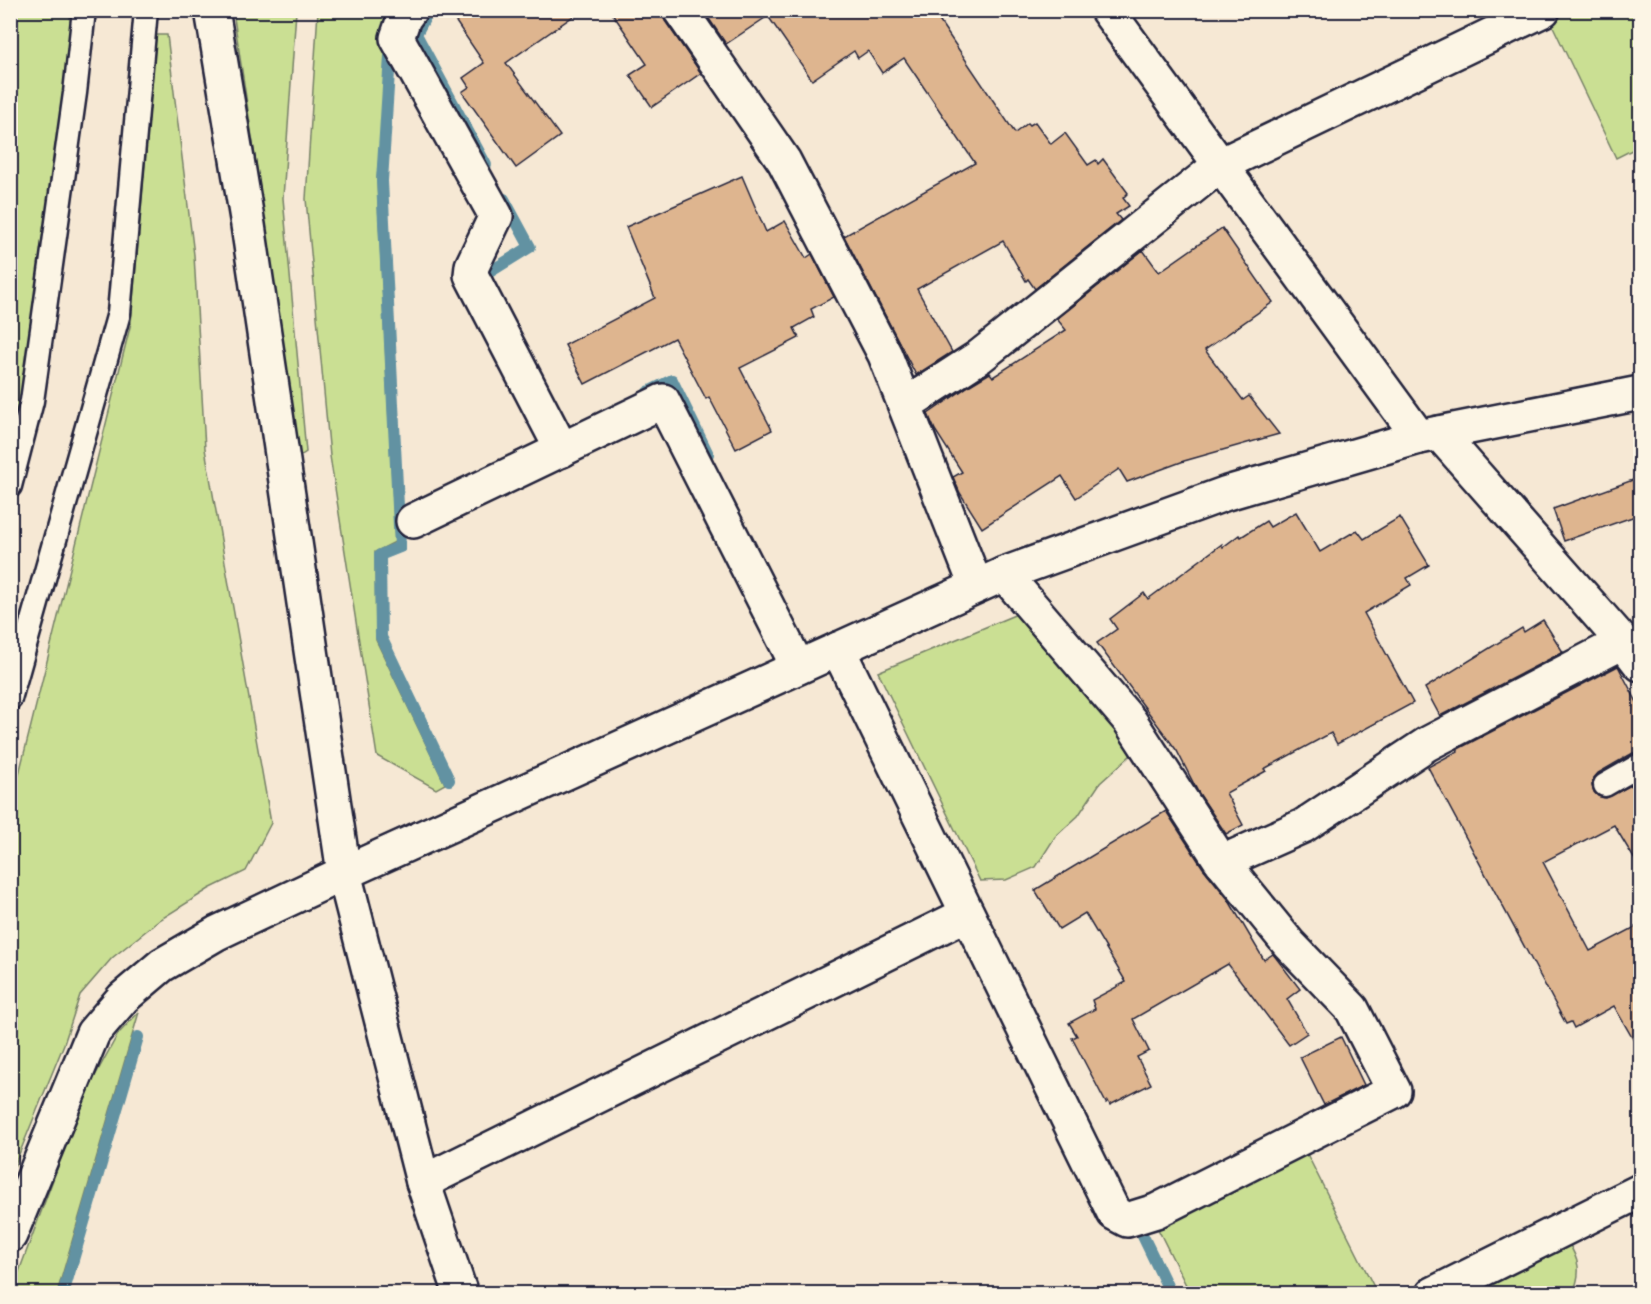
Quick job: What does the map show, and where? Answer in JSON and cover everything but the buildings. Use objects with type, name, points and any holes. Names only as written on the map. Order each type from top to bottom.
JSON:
[{"type":"street","points":[[212,10],[248,225],[344,873],[423,1182],[461,1293]]},
{"type":"street","points":[[410,10],[404,18],[397,38],[496,216],[472,266],[471,275],[562,450]]},
{"type":"street","points":[[680,10],[784,161],[885,355],[904,405],[990,580],[1130,721],[1222,862],[1289,944],[1352,1009],[1394,1091],[1156,1211],[1127,1220],[1114,1213],[838,649]]},
{"type":"street","points":[[1107,10],[1220,165],[1429,435],[1632,653],[1427,744],[1303,826],[1222,862]]},
{"type":"street","points":[[904,405],[978,357],[1220,165],[1543,10]]},
{"type":"street","points":[[10,1235],[93,1033],[123,998],[162,965],[217,933],[344,873],[990,580],[1227,493],[1429,435],[1641,393]]},
{"type":"street","points":[[413,521],[663,401],[798,667]]},
{"type":"street","points":[[423,1182],[968,914]]},
{"type":"street","points":[[1433,1293],[1641,1191]]},
{"type":"lane","points":[[10,486],[32,401],[75,93],[84,10]]},
{"type":"lane","points":[[10,699],[119,313],[146,10]]},
{"type":"lane","points":[[1605,785],[1641,765]]},
{"type":"green space","points":[[10,11],[73,11],[65,88],[20,405],[11,441]]},
{"type":"green space","points":[[233,11],[296,11],[283,198],[306,452],[300,456]]},
{"type":"green space","points":[[318,11],[392,11],[377,180],[395,542],[375,552],[376,640],[445,784],[436,789],[377,756],[330,456],[306,199]]},
{"type":"green space","points":[[1565,11],[1640,11],[1640,146],[1616,158],[1549,18]]},
{"type":"green space","points":[[156,35],[167,35],[194,255],[205,449],[271,823],[246,871],[209,889],[161,919],[112,958],[80,995],[64,1044],[11,1174],[11,806],[131,323]]},
{"type":"green space","points":[[1017,614],[1108,719],[1131,755],[1100,783],[1078,816],[1055,837],[1036,867],[1006,880],[980,881],[878,672]]},
{"type":"green space","points":[[139,1012],[57,1293],[11,1293],[84,1096],[118,1034]]},
{"type":"green space","points":[[1303,1146],[1377,1293],[1190,1293],[1154,1221]]},
{"type":"green space","points":[[1567,1240],[1578,1266],[1578,1278],[1573,1293],[1458,1294]]},
{"type":"waterway","points":[[429,10],[416,34],[486,165]]},
{"type":"waterway","points":[[390,56],[382,181],[400,547],[380,555],[381,637],[449,780]]},
{"type":"waterway","points":[[488,273],[530,247],[504,199]]},
{"type":"waterway","points":[[648,392],[672,380],[708,454]]},
{"type":"waterway","points":[[63,1294],[138,1037]]},
{"type":"waterway","points":[[1140,1230],[1171,1294]]}]
